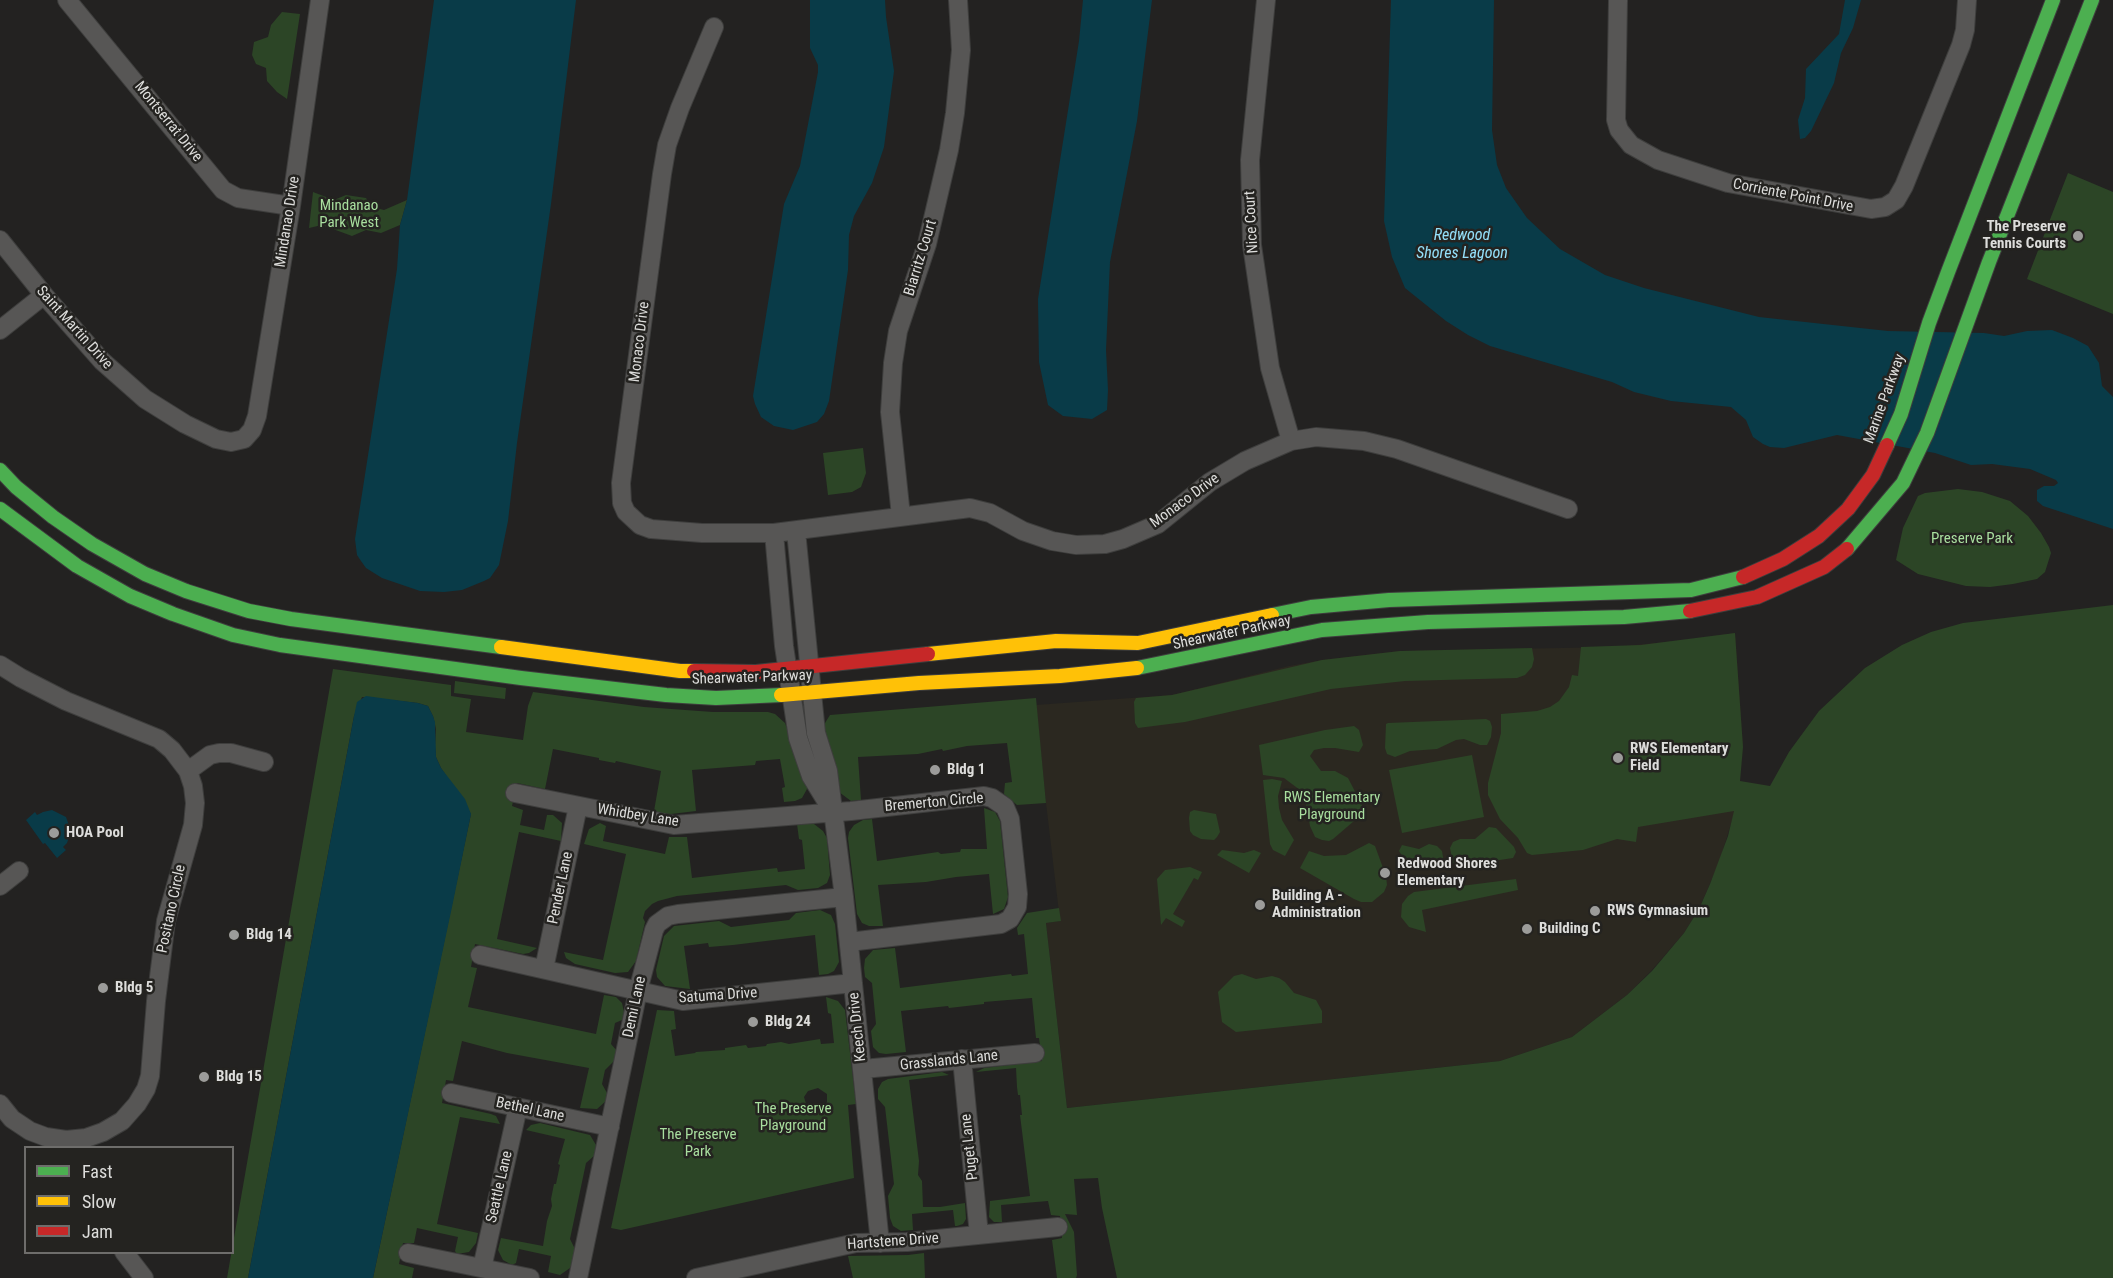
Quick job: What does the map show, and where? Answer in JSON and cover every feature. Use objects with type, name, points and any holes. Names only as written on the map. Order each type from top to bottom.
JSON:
[{"type":"main road","name":"Marine Parkway","points":[[1483,597],[1691,590],[1740,578],[1783,559],[1819,536],[1848,509],[1873,475],[1901,414],[1929,323],[2054,0]]},
{"type":"main road","points":[[1483,597],[1524,609],[1545,627],[1570,618],[1672,614],[1757,597],[1824,567],[1845,551],[1903,483],[1927,433],[1980,285],[2092,0]]},
{"type":"main road","name":"Shearwater Parkway","points":[[0,470],[16,487],[53,517],[92,544],[145,574],[186,591],[249,611],[368,630],[680,671],[747,672],[788,669],[1056,641],[1138,643],[1311,607],[1389,600],[1483,597]]},
{"type":"main road","name":"Shearwater Parkway","points":[[0,509],[17,524],[77,566],[130,596],[233,635],[280,645],[622,690],[716,698],[792,695],[919,683],[1060,676],[1148,667],[1322,630],[1428,622],[1545,627]]},
{"type":"street","name":"Montserrat Drive","points":[[67,0],[224,190],[238,198],[291,206]]},
{"type":"street","name":"Mindanao Drive","points":[[244,439],[252,430],[257,416],[291,206],[320,0]]},
{"type":"street","name":"Biarritz Court","points":[[901,516],[890,412],[893,363],[898,331],[927,244],[949,150],[961,50],[958,0]]},
{"type":"street","name":"Nice Court","points":[[1266,0],[1250,160],[1252,245],[1269,368],[1291,441]]},
{"type":"street","name":"Corriente Point Drive","points":[[1618,0],[1616,120],[1631,145],[1658,160],[1728,183],[1871,209],[1885,207],[1896,200],[1905,186],[1961,45],[1965,30],[1967,0]]},
{"type":"street","name":"Monaco Drive","points":[[714,27],[667,145],[621,494],[626,513],[640,525],[651,529],[702,533],[796,531],[970,508],[990,513],[1023,531],[1052,541],[1076,545],[1105,543],[1123,539],[1158,524],[1210,482],[1245,461],[1291,441],[1316,437],[1364,441],[1397,449],[1568,509]]},
{"type":"street","name":"Saint Martin Drive","points":[[0,240],[44,295],[102,361],[123,381],[157,408],[197,431],[231,442],[244,439]]},
{"type":"street","points":[[0,330],[44,295]]},
{"type":"street","points":[[796,531],[811,693]]},
{"type":"street","points":[[774,532],[788,669]]},
{"type":"street","name":"Positano Circle","points":[[0,666],[66,701],[159,739],[172,750],[188,771],[194,791],[195,816],[166,921],[151,1067],[146,1089],[134,1109],[113,1127],[65,1144],[30,1131],[9,1116],[0,1104]]},
{"type":"street","name":"Keech Drive","points":[[788,669],[798,738],[811,776],[833,812]]},
{"type":"street","name":"Keech Drive","points":[[811,693],[816,733],[828,771],[844,897],[880,1243]]},
{"type":"street","points":[[188,771],[210,755],[219,753],[231,753],[264,762]]},
{"type":"street","name":"Whidbey Lane","points":[[515,793],[674,825],[833,812]]},
{"type":"street","name":"Bremerton Circle","points":[[833,812],[986,796],[995,799],[1005,807],[1011,829],[1018,897],[1017,907],[1007,920],[1001,924],[849,942]]},
{"type":"street","name":"Pender Lane","points":[[544,969],[578,806]]},
{"type":"street","points":[[0,886],[20,871]]},
{"type":"street","name":"Demi Lane","points":[[578,1278],[638,991],[654,928],[668,916],[844,897]]},
{"type":"street","name":"Satuma Drive","points":[[480,956],[683,1000],[853,983]]},
{"type":"street","name":"Grasslands Lane","points":[[863,1069],[1035,1053]]},
{"type":"street","name":"Puget Lane","points":[[962,1059],[979,1235]]},
{"type":"street","name":"Bethel Lane","points":[[451,1093],[610,1127]]},
{"type":"street","name":"Seattle Lane","points":[[482,1268],[518,1107]]},
{"type":"street","name":"Hartstene Drive","points":[[696,1278],[856,1243],[907,1242],[1058,1227]]},
{"type":"street","points":[[408,1253],[530,1278]]},
{"type":"street","points":[[126,1254],[144,1278]]},
{"type":"shaded area","name":"Redwood Shores Elementary","points":[[1735,633],[1743,747],[1735,811],[1719,863],[1699,909],[1684,933],[1627,995],[1572,1037],[1500,1061],[1067,1108],[1046,923],[1060,921],[1036,705],[1172,695],[1289,666],[1400,651],[1615,647]]},
{"type":"green space","points":[[282,12],[300,14],[287,99],[267,81],[266,68],[256,64],[252,55],[254,42],[268,37],[271,25]]},
{"type":"green space","name":"The Preserve Tennis Courts","points":[[2068,173],[2113,192],[2113,314],[2027,279]]},
{"type":"green space","name":"Mindanao Park West","points":[[313,192],[334,200],[346,195],[366,198],[372,207],[384,210],[407,200],[400,225],[381,233],[366,230],[352,236],[322,225],[309,228]]},
{"type":"green space","points":[[863,448],[866,473],[861,487],[852,492],[828,495],[823,453]]},
{"type":"green space","name":"Preserve Park","points":[[1958,489],[1982,492],[2010,501],[2028,516],[2041,533],[2051,553],[2045,572],[2037,579],[2013,584],[1990,587],[1966,586],[1918,574],[1896,560],[1903,528],[1918,496]]},
{"type":"green space","points":[[2113,605],[2113,1278],[1117,1278],[1098,1178],[1074,1179],[1077,1215],[1065,1214],[1074,1232],[1077,1275],[1076,1278],[1057,1278],[1052,1240],[1062,1238],[1060,1216],[1051,1215],[1048,1201],[1001,1205],[1002,1222],[994,1222],[989,1217],[990,1201],[1030,1196],[1016,1068],[976,1072],[984,1068],[1042,1061],[1039,1038],[1036,1038],[1032,998],[901,1011],[906,1052],[879,1053],[873,1047],[871,1031],[876,1024],[872,983],[865,977],[864,968],[865,959],[873,950],[895,948],[900,988],[1011,974],[1012,976],[1028,974],[1024,934],[1018,935],[1017,928],[1027,913],[1059,908],[1061,921],[1046,923],[1067,1108],[1500,1061],[1572,1037],[1627,995],[1652,971],[1684,933],[1699,909],[1710,884],[1728,836],[1734,811],[1638,827],[1636,842],[1617,839],[1583,850],[1532,855],[1527,853],[1518,838],[1500,819],[1488,795],[1488,783],[1501,733],[1501,714],[1537,711],[1559,701],[1569,687],[1572,675],[1578,676],[1581,647],[1641,645],[1735,633],[1743,747],[1740,781],[1770,786],[1789,752],[1819,711],[1865,668],[1902,645],[1931,632],[1963,623]]},
{"type":"green space","points":[[1532,648],[1534,659],[1532,667],[1525,675],[1517,678],[1405,681],[1331,689],[1185,722],[1138,728],[1135,723],[1134,702],[1136,698],[1172,695],[1322,660],[1400,651]]},
{"type":"green space","points":[[333,669],[451,685],[451,696],[471,699],[466,732],[523,740],[528,706],[533,692],[644,707],[713,712],[768,712],[775,714],[785,723],[807,780],[807,789],[802,798],[795,801],[784,802],[782,788],[785,787],[780,759],[756,761],[755,765],[692,770],[696,811],[671,814],[654,811],[661,771],[616,761],[615,763],[599,760],[599,758],[553,749],[545,789],[517,783],[512,806],[523,810],[520,825],[544,830],[547,815],[553,815],[562,823],[561,841],[519,832],[497,939],[537,948],[523,954],[475,944],[471,967],[477,968],[468,1007],[596,1034],[604,995],[616,997],[622,1003],[624,1012],[622,1020],[615,1023],[611,1044],[617,1051],[615,1060],[605,1070],[602,1084],[607,1093],[607,1100],[597,1109],[580,1108],[589,1068],[507,1053],[462,1041],[453,1081],[446,1080],[442,1103],[491,1114],[496,1116],[500,1124],[460,1117],[437,1224],[478,1233],[476,1243],[469,1252],[457,1254],[455,1251],[458,1237],[417,1228],[414,1243],[403,1243],[399,1264],[414,1268],[412,1278],[373,1278],[471,814],[436,757],[436,729],[428,706],[362,697],[354,716],[248,1278],[227,1278],[231,1254],[234,1254],[234,1238]]},
{"type":"green space","points":[[455,681],[506,688],[505,699],[454,693]]},
{"type":"green space","points":[[1036,698],[1046,803],[1017,805],[1004,794],[1005,783],[1012,782],[1007,743],[967,746],[943,751],[942,749],[918,754],[858,757],[861,800],[851,801],[839,792],[825,732],[825,723],[830,715]]},
{"type":"green space","points":[[1486,719],[1490,721],[1492,727],[1487,745],[1464,739],[1456,740],[1437,749],[1410,751],[1395,757],[1387,754],[1385,748],[1386,724],[1388,723]]},
{"type":"green space","name":"RWS Elementary Playground","points":[[1354,726],[1359,730],[1363,745],[1359,752],[1324,748],[1314,750],[1310,756],[1321,771],[1335,771],[1348,778],[1362,805],[1362,811],[1354,821],[1333,839],[1322,840],[1315,837],[1310,826],[1304,793],[1284,778],[1263,775],[1259,745]]},
{"type":"green space","points":[[1472,755],[1484,817],[1402,833],[1389,770]]},
{"type":"green space","points":[[1263,780],[1282,781],[1278,796],[1279,808],[1282,820],[1294,840],[1285,856],[1273,850],[1270,844]]},
{"type":"green space","points":[[984,808],[995,812],[1000,821],[1008,897],[1004,909],[993,914],[989,874],[956,877],[926,882],[878,885],[883,926],[869,926],[862,923],[857,914],[848,838],[854,825],[863,820],[872,819],[877,861],[938,852],[941,854],[960,852],[961,849],[987,849]]},
{"type":"green space","points":[[1194,810],[1216,814],[1220,832],[1214,840],[1201,839],[1190,831],[1190,812]]},
{"type":"green space","points":[[600,823],[606,826],[603,841],[665,854],[669,837],[687,837],[692,878],[777,868],[778,872],[805,869],[802,840],[799,839],[797,824],[814,824],[823,831],[827,838],[830,875],[827,883],[818,888],[798,890],[786,885],[677,896],[658,901],[645,911],[643,918],[645,922],[636,961],[628,972],[615,973],[575,964],[566,958],[564,952],[603,960],[626,854],[584,844],[589,829]]},
{"type":"green space","points":[[1489,827],[1496,828],[1514,847],[1516,852],[1513,858],[1460,866],[1453,863],[1450,848],[1453,842],[1460,839],[1475,839]]},
{"type":"green space","points":[[1369,843],[1375,846],[1387,885],[1384,892],[1372,902],[1361,902],[1354,899],[1300,868],[1309,851],[1324,856],[1346,855]]},
{"type":"green space","points":[[1429,844],[1437,846],[1442,851],[1444,863],[1440,868],[1418,869],[1408,865],[1399,851],[1402,845],[1419,849]]},
{"type":"green space","points":[[1222,850],[1244,853],[1254,850],[1261,853],[1249,873],[1217,855]]},
{"type":"green space","points":[[1190,867],[1202,872],[1198,880],[1194,878],[1173,914],[1185,921],[1182,927],[1166,918],[1161,925],[1157,879],[1165,870]]},
{"type":"green space","points":[[1516,879],[1518,890],[1422,910],[1426,932],[1409,927],[1401,917],[1402,904],[1414,892]]},
{"type":"green space","points":[[820,910],[831,915],[835,924],[839,962],[834,971],[828,974],[819,975],[815,935],[733,945],[709,947],[708,943],[684,946],[690,989],[665,986],[657,977],[656,970],[664,936],[674,926],[719,921],[731,927],[789,920],[796,913]]},
{"type":"green space","points":[[1242,974],[1256,979],[1272,976],[1279,978],[1294,993],[1316,1000],[1322,1011],[1322,1023],[1236,1032],[1222,1022],[1218,992],[1234,976]]},
{"type":"green space","name":"The Preserve Park","points":[[826,997],[838,1001],[845,1010],[856,1104],[848,1105],[854,1178],[621,1230],[611,1228],[657,1010],[674,1011],[676,1029],[671,1030],[675,1056],[746,1045],[748,1048],[766,1046],[781,1042],[789,1044],[820,1039],[821,1044],[834,1043],[831,1014],[828,1013]],"holes":[[[818,1088],[827,1094],[824,1108],[813,1111],[807,1107],[804,1097],[808,1091]]]},
{"type":"green space","points":[[942,1072],[949,1075],[909,1080],[919,1161],[918,1175],[922,1181],[923,1207],[965,1203],[966,1219],[963,1224],[955,1226],[953,1210],[912,1214],[913,1230],[901,1231],[893,1226],[890,1218],[888,1196],[894,1184],[885,1107],[878,1099],[878,1089],[882,1082],[888,1079]]},
{"type":"green space","points":[[540,1123],[590,1135],[596,1145],[595,1155],[586,1163],[570,1239],[575,1249],[572,1264],[560,1275],[548,1272],[551,1256],[519,1249],[516,1263],[512,1265],[503,1260],[498,1250],[501,1238],[543,1246],[552,1206],[554,1184],[556,1184],[560,1165],[558,1164],[565,1139],[526,1130],[531,1125]]},
{"type":"green space","points":[[924,1253],[925,1278],[853,1278],[848,1256],[908,1255]]},
{"type":"water","points":[[434,0],[576,0],[508,521],[499,565],[490,578],[484,581],[462,590],[444,592],[420,591],[382,578],[366,568],[361,561],[357,555],[355,539],[397,269],[400,225],[407,200]]},
{"type":"water","points":[[810,0],[885,0],[894,71],[884,147],[872,183],[854,216],[849,235],[848,270],[829,401],[824,414],[817,422],[793,430],[774,426],[761,417],[753,396],[784,204],[800,166],[818,72],[818,65],[810,48]]},
{"type":"water","points":[[1083,0],[1152,0],[1137,121],[1110,262],[1106,350],[1107,410],[1092,419],[1063,416],[1048,405],[1039,362],[1038,299],[1079,41]]},
{"type":"water","name":"Redwood Shores Lagoon","points":[[1391,0],[1494,0],[1492,130],[1497,165],[1506,188],[1527,218],[1560,249],[1605,275],[1644,288],[1759,317],[1888,331],[1984,333],[2004,336],[2027,331],[2052,330],[2088,346],[2099,363],[2102,386],[2113,397],[2113,529],[2043,506],[2037,501],[2037,490],[2058,483],[2030,469],[1992,464],[1971,465],[1935,453],[1837,435],[1784,448],[1770,447],[1753,437],[1746,420],[1731,407],[1671,401],[1634,392],[1612,382],[1490,346],[1446,321],[1405,288],[1392,257],[1384,221]]},
{"type":"water","points":[[1845,0],[1861,0],[1853,28],[1841,53],[1834,83],[1811,131],[1805,138],[1800,139],[1798,120],[1805,98],[1806,69],[1839,34]]},
{"type":"water","points":[[366,696],[428,706],[435,722],[436,757],[441,768],[465,799],[471,814],[373,1278],[248,1278],[354,716],[357,702]]},
{"type":"water","name":"HOA Pool","points":[[52,810],[66,817],[71,831],[63,847],[66,850],[57,858],[45,843],[43,844],[26,820],[35,812],[37,815]]},
{"type":"traffic: fast","points":[[1887,445],[1901,414],[1929,323],[1948,272],[2053,0]]},
{"type":"traffic: fast","points":[[1847,549],[1903,483],[1927,433],[1989,262],[2092,0]]},
{"type":"traffic: fast","points":[[0,470],[16,487],[53,517],[92,544],[145,574],[186,591],[249,611],[291,619],[501,647]]},
{"type":"traffic: fast","points":[[0,509],[77,566],[130,596],[233,635],[280,645],[666,695],[716,698],[781,695]]},
{"type":"traffic: fast","points":[[1272,615],[1311,607],[1389,600],[1691,590],[1743,577]]},
{"type":"traffic: fast","points":[[1137,668],[1322,630],[1428,622],[1624,617],[1690,611]]},
{"type":"traffic: slow","points":[[928,654],[1056,641],[1138,643],[1272,615]]},
{"type":"traffic: slow","points":[[501,647],[694,671]]},
{"type":"traffic: slow","points":[[781,695],[919,683],[1060,676],[1137,668]]},
{"type":"traffic: jam","points":[[1743,577],[1783,559],[1819,536],[1848,509],[1873,475],[1887,445]]},
{"type":"traffic: jam","points":[[1690,611],[1757,597],[1824,567],[1847,549]]},
{"type":"traffic: jam","points":[[694,671],[756,672],[928,654]]},
{"type":"place","name":"The Preserve Tennis Courts","points":[[2078,236]]},
{"type":"place","name":"RWS Elementary Field","points":[[1618,758]]},
{"type":"place","name":"Bldg 1","points":[[935,770]]},
{"type":"place","name":"HOA Pool","points":[[54,833]]},
{"type":"place","name":"Redwood Shores Elementary","points":[[1385,873]]},
{"type":"place","name":"Building A - Administration","points":[[1260,905]]},
{"type":"place","name":"RWS Gymnasium","points":[[1595,911]]},
{"type":"place","name":"Building C","points":[[1527,929]]},
{"type":"place","name":"Bldg 14","points":[[234,935]]},
{"type":"place","name":"Bldg 5","points":[[103,988]]},
{"type":"place","name":"Bldg 24","points":[[753,1022]]},
{"type":"place","name":"Bldg 15","points":[[204,1077]]},
{"type":"park label","name":"The Preserve Playground","points":[[793,1118]]}]
